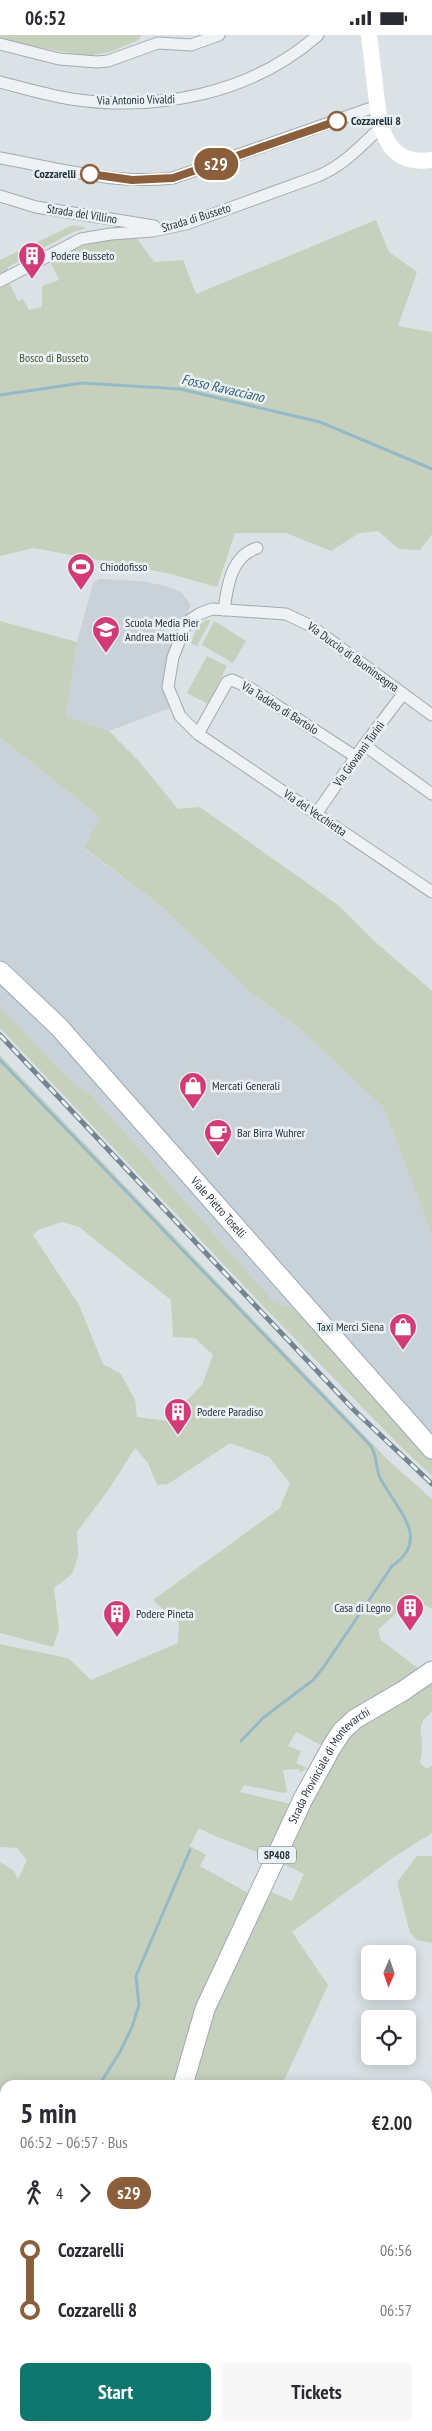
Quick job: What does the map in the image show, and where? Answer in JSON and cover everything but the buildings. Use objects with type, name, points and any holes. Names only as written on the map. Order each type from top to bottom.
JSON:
[{"type":"main road","name":"Viale Pietro Toselli","points":[[0,971],[23,990],[59,1027],[432,1449]]},
{"type":"main road","name":"Strada Provinciale di Montevarchi","points":[[185,2080],[206,2009],[308,1790],[334,1742],[355,1719],[413,1686],[432,1671]]},
{"type":"street","points":[[0,44],[59,59],[97,62],[108,61],[158,43],[165,42],[184,46],[219,35]]},
{"type":"street","name":"Via Antonio Vivaldi","points":[[0,82],[83,100],[125,103],[178,99],[216,90],[256,76],[293,55],[318,35]]},
{"type":"street","points":[[369,35],[377,106],[381,127],[387,141],[398,153],[411,159],[432,160]]},
{"type":"street","points":[[0,158],[120,179],[173,178],[377,106]]},
{"type":"street","name":"Strada di Busseto","points":[[0,281],[81,239],[165,227],[203,218],[326,173],[354,155],[381,127]]},
{"type":"street","name":"Strada del Villino","points":[[0,196],[36,207],[165,227]]},
{"type":"street","points":[[224,610],[227,588],[233,570],[244,555],[257,548]]},
{"type":"street","name":"Via Duccio di Buoninsegna","points":[[198,734],[186,724],[176,708],[168,687],[169,674],[177,644],[187,622],[204,611],[224,610],[281,613],[297,618],[432,715]]},
{"type":"street","name":"Via Taddeo di Bartolo","points":[[198,734],[227,682],[232,680],[250,688],[356,757]]},
{"type":"street","name":"Via Giovanni Turini","points":[[316,814],[364,745],[404,694]]},
{"type":"street","name":"Via del Vecchietta","points":[[198,734],[432,892]]},
{"type":"street","points":[[364,745],[432,794]]},
{"type":"shaded area","name":"Scuola Media Pier Andrea Mattioli","points":[[99,579],[141,581],[166,586],[181,592],[191,605],[187,614],[164,632],[167,639],[173,640],[173,707],[109,731],[66,716],[77,642],[93,583]]},
{"type":"shaded area","points":[[0,737],[100,817],[84,849],[161,906],[253,994],[299,1028],[384,1108],[432,1235],[432,1459],[294,1309],[273,1301],[91,1094],[74,1084],[0,1007]]},
{"type":"green space","points":[[0,35],[141,35],[139,40],[110,52],[86,56],[10,42],[0,38]]},
{"type":"green space","name":"Bosco di Busseto","points":[[376,220],[389,252],[417,272],[398,326],[432,332],[432,534],[420,550],[399,549],[378,531],[359,533],[331,551],[286,533],[235,533],[217,587],[167,573],[34,548],[0,556],[0,260],[73,225],[87,228],[73,232],[8,267],[9,282],[18,301],[23,299],[29,310],[42,307],[42,286],[59,280],[50,261],[91,243],[135,236],[154,262],[183,260],[196,294]]},
{"type":"green space","points":[[211,620],[197,646],[191,643],[201,623]]},
{"type":"green space","points":[[0,621],[77,642],[66,716],[109,731],[137,759],[178,809],[200,807],[338,905],[372,939],[432,991],[432,1235],[384,1108],[299,1028],[253,994],[161,906],[84,848],[100,817],[0,737]]},
{"type":"green space","points":[[214,621],[246,641],[233,663],[202,645]]},
{"type":"green space","points":[[207,656],[227,666],[208,704],[187,693]]},
{"type":"green space","points":[[0,1007],[74,1084],[91,1094],[273,1301],[294,1309],[432,1459],[432,1476],[402,1448],[264,1307],[0,1028]]},
{"type":"green space","points":[[0,1055],[389,1461],[432,1499],[432,1609],[420,1602],[409,1601],[378,1630],[381,1640],[419,1669],[323,1746],[296,1732],[288,1746],[301,1751],[296,1763],[307,1768],[300,1773],[299,1769],[283,1770],[287,1791],[284,1793],[244,1785],[240,1792],[291,1804],[267,1856],[199,1828],[190,1846],[206,1855],[200,1866],[248,1893],[191,2026],[175,2080],[0,2080],[0,1862],[14,1871],[18,1879],[27,1860],[17,1848],[0,1847],[0,1644],[68,1658],[91,1680],[178,1643],[179,1623],[153,1600],[280,1508],[290,1483],[269,1457],[230,1443],[168,1484],[157,1485],[148,1463],[135,1448],[109,1489],[77,1532],[78,1556],[72,1574],[54,1588],[59,1629],[53,1647],[0,1633]],"holes":[[[62,1222],[79,1227],[171,1300],[173,1337],[195,1338],[213,1355],[202,1385],[167,1421],[137,1417],[135,1400],[121,1374],[103,1364],[79,1305],[33,1235],[38,1230]]]},
{"type":"green space","points":[[432,1683],[432,1712],[421,1726],[422,1748],[420,1763],[427,1769],[432,1765],[432,1833],[394,1857],[292,1932],[328,1985],[284,2080],[194,2080],[204,2035],[241,1947],[271,1892],[292,1901],[304,1874],[283,1864],[327,1769],[350,1735],[378,1713]]},
{"type":"green space","points":[[417,1856],[432,1856],[432,1943],[417,1940],[410,1933],[397,1882]]},
{"type":"waterway","name":"Fosso Ravacciano","points":[[0,395],[82,383],[180,389],[320,422],[432,469]]},
{"type":"waterway","points":[[0,1060],[370,1445],[373,1449],[380,1478],[407,1524],[410,1535],[409,1545],[404,1556],[392,1566],[323,1668],[313,1680],[263,1718],[241,1741]]},
{"type":"waterway","points":[[102,2080],[120,2052],[132,2027],[139,2005],[136,1976],[190,1850]]},
{"type":"railway","points":[[0,1035],[354,1410],[432,1484]]},
{"type":"bus line","name":"s29","points":[[90,174],[132,180],[173,178],[192,173],[337,121]]},
{"type":"place","name":"Cozzarelli 8","points":[[337,121]]},
{"type":"place","name":"Cozzarelli","points":[[90,174]]},
{"type":"place","name":"Podere Busseto","points":[[32,280]]},
{"type":"place","name":"Chiodofisso","points":[[81,591]]},
{"type":"place","name":"Scuola Media Pier Andrea Mattioli","points":[[106,654]]},
{"type":"place","name":"Mercati Generali","points":[[193,1110]]},
{"type":"place","name":"Bar Birra Wuhrer","points":[[218,1157]]},
{"type":"place","name":"Taxi Merci Siena","points":[[403,1351]]},
{"type":"place","name":"Podere Paradiso","points":[[178,1436]]},
{"type":"place","name":"Casa di Legno","points":[[410,1632]]},
{"type":"place","name":"Podere Pineta","points":[[117,1638]]}]
